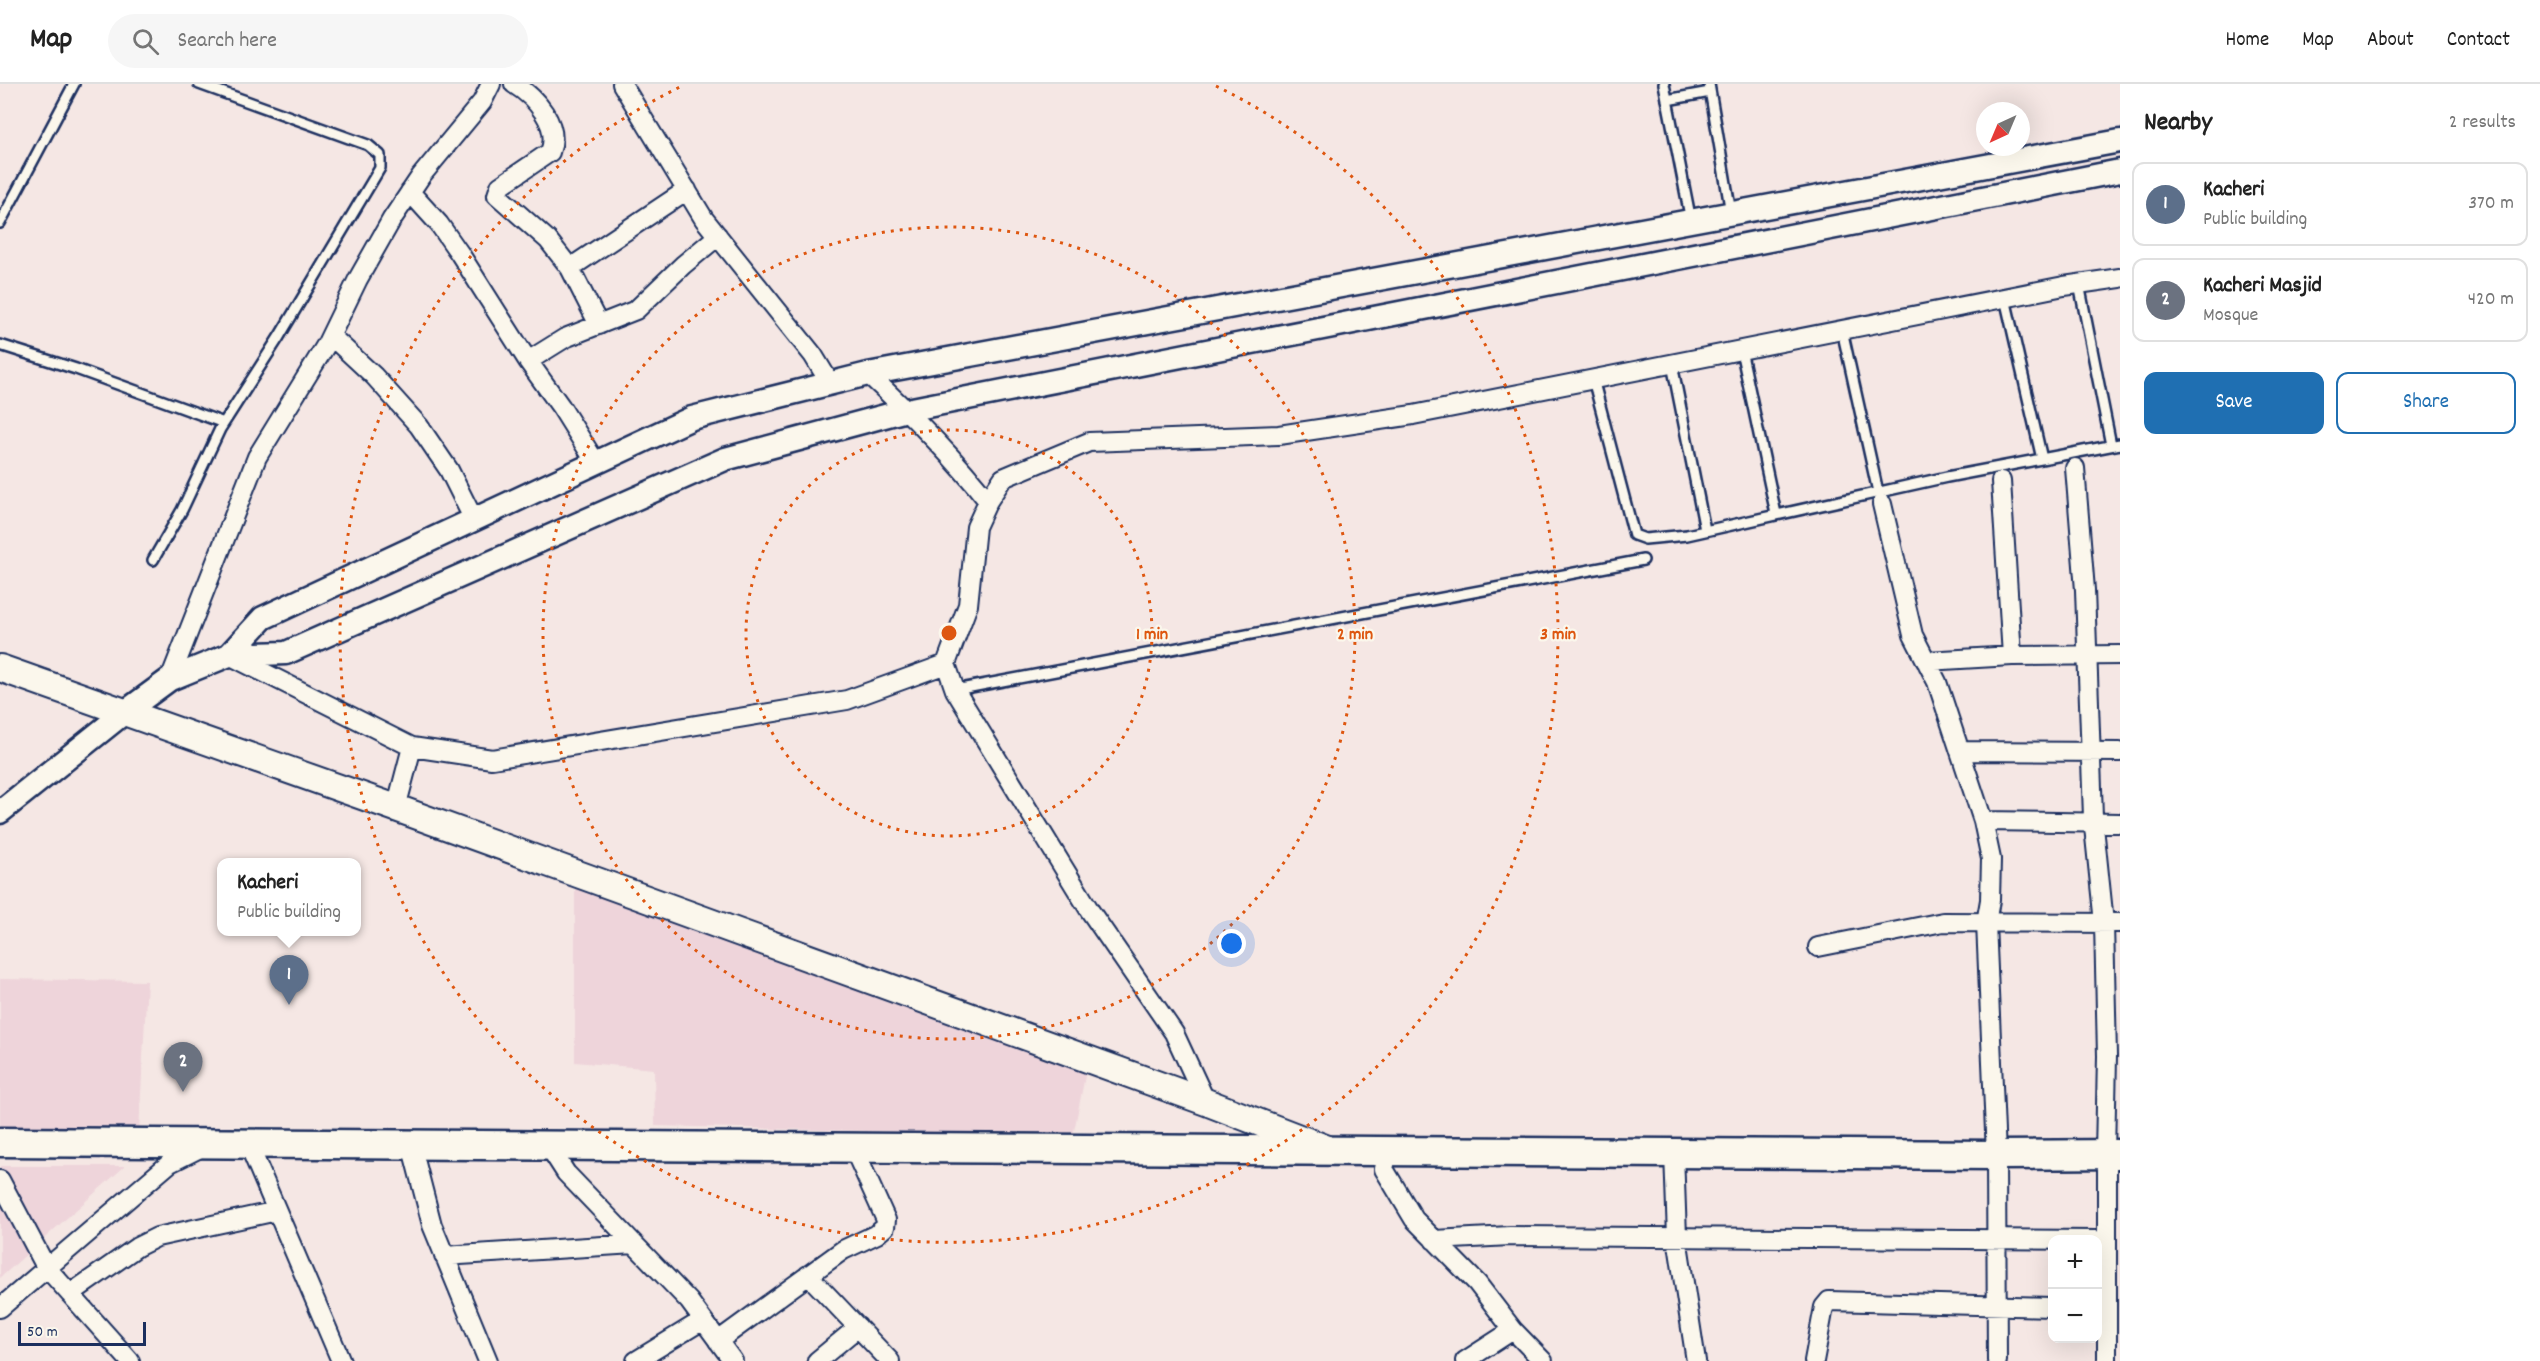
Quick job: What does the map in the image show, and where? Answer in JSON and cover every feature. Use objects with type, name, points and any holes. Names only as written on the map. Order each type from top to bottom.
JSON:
[{"type":"main road","points":[[0,668],[396,808],[1206,1102],[1331,1150]]},
{"type":"main road","points":[[0,1142],[2111,1154]]},
{"type":"street","points":[[170,679],[257,457],[331,336],[358,279],[392,219],[410,192],[482,102],[491,84]]},
{"type":"street","points":[[514,84],[530,93],[539,104],[549,123],[553,137],[552,146],[550,152],[500,186],[497,195],[548,240],[570,268],[599,325]]},
{"type":"street","points":[[622,84],[718,236],[813,355],[830,383]]},
{"type":"street","points":[[229,655],[263,618],[692,418],[868,374],[2120,141]]},
{"type":"street","points":[[0,812],[170,679],[229,655],[286,653],[725,459],[907,410],[2120,171]]},
{"type":"street","points":[[570,268],[687,190]]},
{"type":"street","points":[[410,192],[439,224],[460,254],[528,362],[561,407],[596,463]]},
{"type":"street","points":[[1737,212],[1748,244]]},
{"type":"street","points":[[1693,221],[1701,254]]},
{"type":"street","points":[[528,362],[565,338],[636,310],[718,236]]},
{"type":"street","points":[[1482,260],[1485,296]]},
{"type":"street","points":[[1206,1102],[1174,1034],[1090,911],[955,690],[946,664],[968,605],[976,527],[988,501],[1003,478],[1089,442],[1279,435],[1413,415],[2005,298],[2120,278]]},
{"type":"street","points":[[331,336],[374,376],[419,426],[449,470],[474,520]]},
{"type":"street","points":[[868,374],[907,410],[988,501]]},
{"type":"street","points":[[2075,468],[2085,590],[2093,823],[2112,923],[2111,1154],[2105,1240],[2109,1307],[2107,1361]]},
{"type":"street","points":[[2001,481],[2012,656]]},
{"type":"street","points":[[1880,498],[1913,635],[1937,682],[1983,821],[1990,859],[1990,900],[1986,923],[1996,1155],[1997,1361]]},
{"type":"street","points":[[229,655],[412,747],[492,759],[847,700],[946,664]]},
{"type":"street","points":[[1926,661],[2012,656],[2120,655]]},
{"type":"street","points":[[396,808],[412,747]]},
{"type":"street","points":[[1960,751],[2120,753]]},
{"type":"street","points":[[1983,821],[2120,823]]},
{"type":"street","points":[[1818,947],[1943,922],[2112,923]]},
{"type":"street","points":[[0,1308],[170,1163],[211,1143]]},
{"type":"street","points":[[248,1143],[341,1361]]},
{"type":"street","points":[[411,1144],[432,1225],[488,1361]]},
{"type":"street","points":[[548,1145],[566,1173],[689,1301],[733,1361]]},
{"type":"street","points":[[718,1341],[843,1250],[877,1234],[885,1227],[886,1220],[854,1147]]},
{"type":"street","points":[[1388,1151],[1384,1169],[1414,1220],[1477,1283],[1513,1330],[1543,1361]]},
{"type":"street","points":[[1674,1153],[1677,1237],[1696,1361]]},
{"type":"street","points":[[2,1188],[46,1267],[130,1361]]},
{"type":"street","points":[[70,1294],[137,1247],[157,1237],[277,1211]]},
{"type":"street","points":[[1434,1240],[1510,1236],[2105,1240]]},
{"type":"street","points":[[444,1256],[634,1244]]},
{"type":"street","points":[[808,1275],[890,1361]]},
{"type":"street","points":[[1814,1361],[1824,1307],[1829,1301],[2048,1307]]},
{"type":"street","points":[[636,1361],[703,1320]]},
{"type":"street","points":[[817,1361],[858,1327]]},
{"type":"street","points":[[1464,1361],[1513,1330]]},
{"type":"lane","points":[[0,223],[74,84]]},
{"type":"lane","points":[[153,560],[182,510],[224,423],[279,337],[380,168],[380,155],[368,145],[199,84]]},
{"type":"lane","points":[[1664,84],[1693,221]]},
{"type":"lane","points":[[1667,100],[1710,88],[1737,212]]},
{"type":"lane","points":[[1593,379],[1634,535],[1645,539],[1705,530],[1776,514],[1880,498],[2042,459],[2116,445],[2079,284]]},
{"type":"lane","points":[[2005,298],[2042,459]]},
{"type":"lane","points":[[1842,330],[1880,498]]},
{"type":"lane","points":[[0,345],[76,369],[224,423]]},
{"type":"lane","points":[[1741,350],[1776,514]]},
{"type":"lane","points":[[1672,364],[1705,530]]},
{"type":"lane","points":[[955,690],[1643,560]]},
{"type":"shaded area","points":[[575,884],[1087,1066],[1073,1136],[655,1126],[654,1069],[575,1062]]},
{"type":"shaded area","points":[[0,979],[147,981],[139,1132],[0,1129]]},
{"type":"shaded area","points":[[0,1166],[125,1166],[0,1278]]},
{"type":"place","name":"Kacheri","points":[[289,1005]]},
{"type":"place","name":"Kacheri Masjid","points":[[183,1092]]}]
